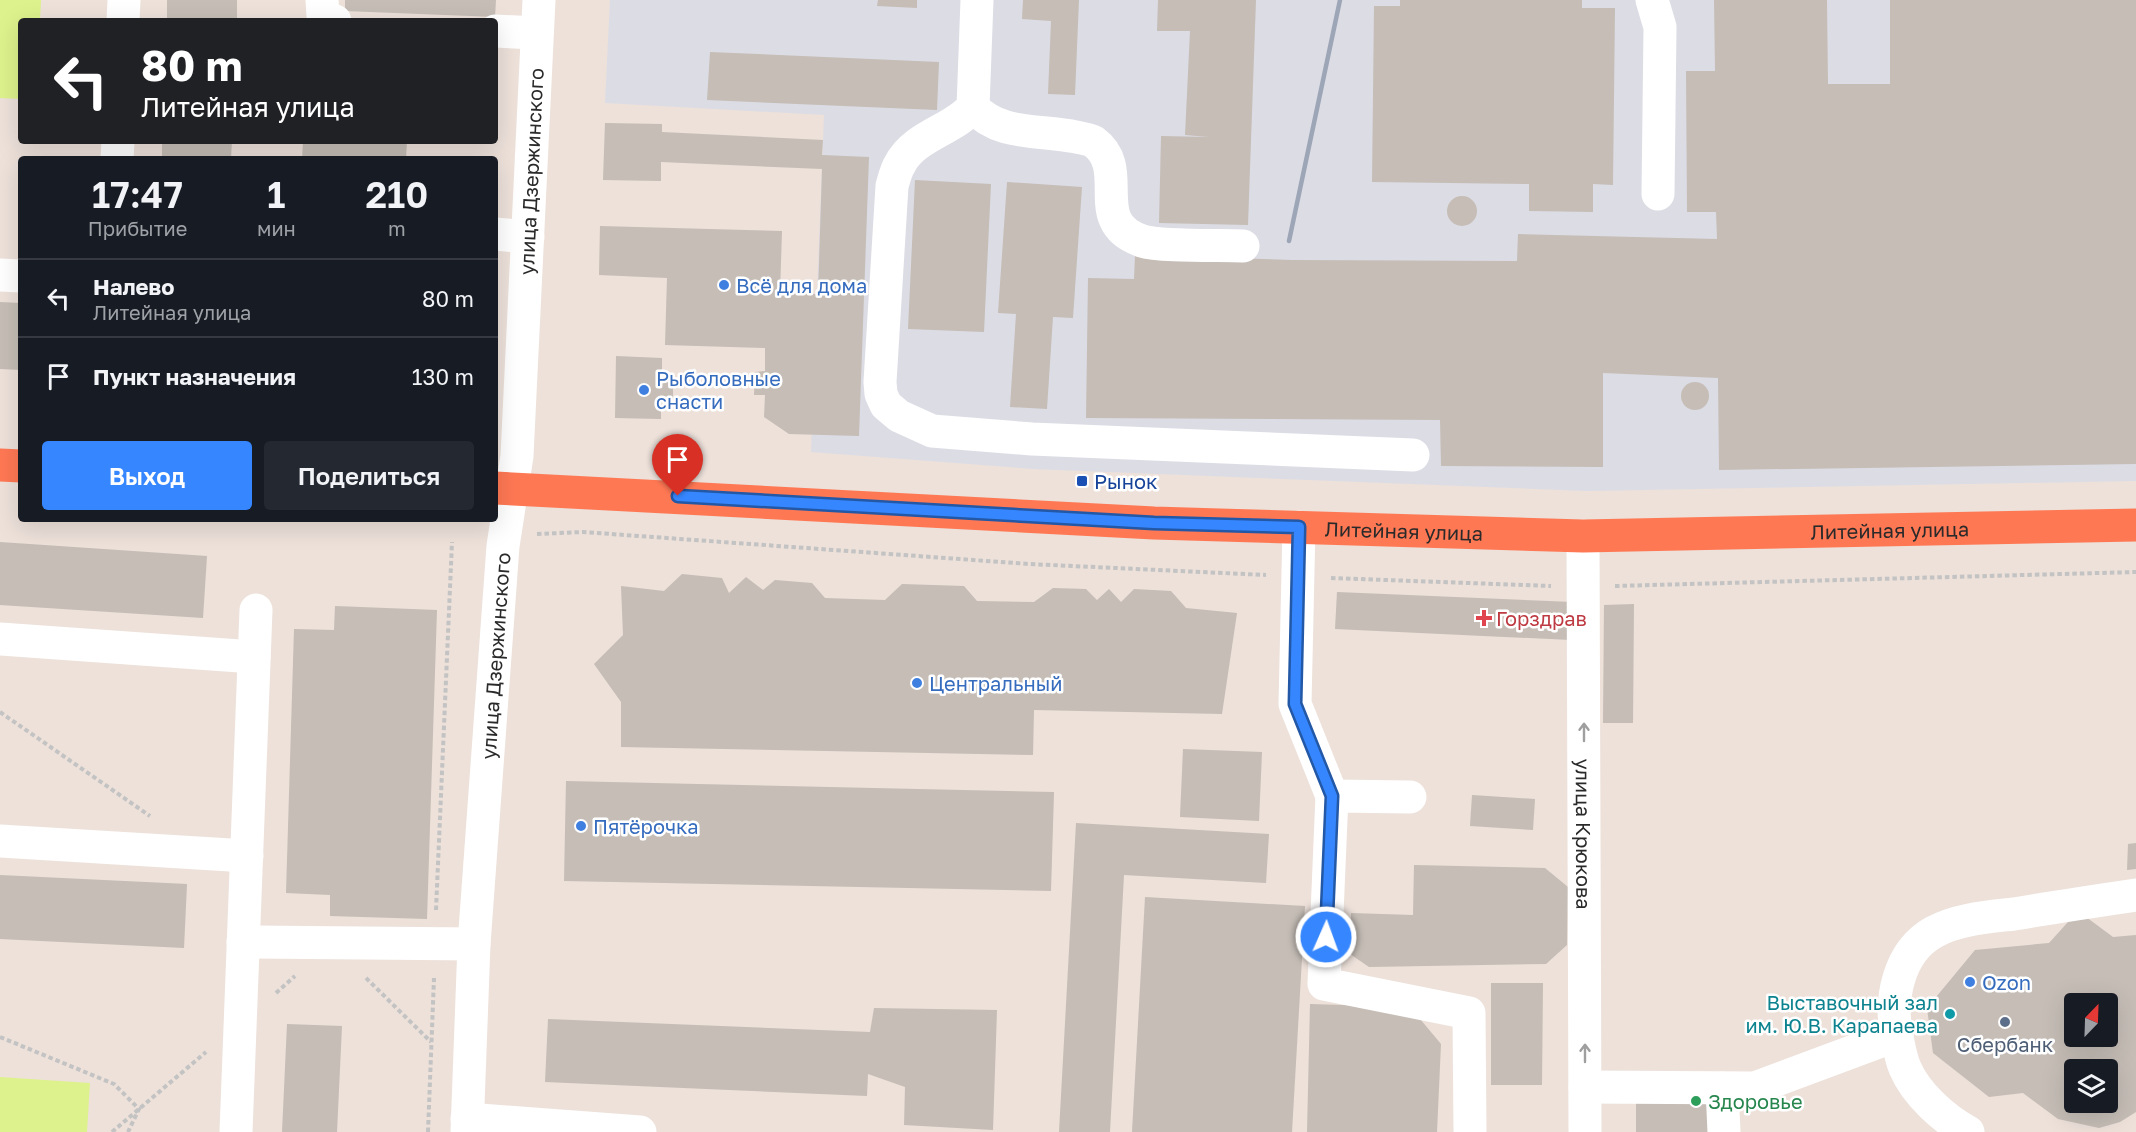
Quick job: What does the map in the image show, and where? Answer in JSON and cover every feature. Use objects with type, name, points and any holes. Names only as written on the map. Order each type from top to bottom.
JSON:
[{"type":"highway","points":[[0,465],[18,466]]},
{"type":"highway","name":"Литейная улица","points":[[504,489],[1154,523],[1583,536],[2136,525]]},
{"type":"street","points":[[123,18],[124,0]]},
{"type":"street","points":[[322,0],[323,16],[328,18]]},
{"type":"street","name":"улица Дзержинского","points":[[467,1126],[474,944],[503,546],[504,489],[528,237],[539,0]]},
{"type":"street","points":[[977,0],[973,107],[964,118],[911,150],[900,163],[892,186],[880,382],[881,394],[886,405],[899,416],[932,431],[1032,439],[1413,455]]},
{"type":"street","points":[[1652,0],[1660,27],[1658,194]]},
{"type":"street","points":[[498,31],[537,33]]},
{"type":"street","points":[[973,107],[982,117],[998,126],[1092,141],[1104,152],[1111,170],[1111,206],[1115,223],[1125,234],[1144,242],[1243,246]]},
{"type":"street","points":[[498,234],[528,237]]},
{"type":"street","points":[[0,275],[18,276]]},
{"type":"street","points":[[1299,527],[1295,704],[1332,796],[1324,984],[1469,1013],[1470,1132]]},
{"type":"street","name":"улица Крюкова","points":[[1583,536],[1585,1132]]},
{"type":"street","points":[[236,1132],[256,610]]},
{"type":"street","points":[[0,639],[254,657]]},
{"type":"street","points":[[1332,796],[1410,796]]},
{"type":"street","points":[[0,841],[247,856]]},
{"type":"street","points":[[1968,1132],[1951,1123],[1924,1095],[1905,1069],[1894,1011],[1897,985],[1904,964],[1917,947],[1934,932],[1966,921],[2136,895]]},
{"type":"street","points":[[243,942],[474,944]]},
{"type":"street","points":[[1585,1087],[1755,1088],[1897,1035]]},
{"type":"street","points":[[1722,1088],[1724,1132]]},
{"type":"street","points":[[467,1126],[640,1132]]},
{"type":"path","points":[[428,1132],[452,542]]},
{"type":"path","points":[[0,712],[155,820]]},
{"type":"path","points":[[0,1037],[114,1084],[139,1109],[128,1132]]},
{"type":"shaded area","points":[[610,0],[2136,0],[2136,481],[1587,491],[1033,469],[811,452],[824,115],[605,103]]},
{"type":"green space","points":[[0,0],[41,0],[40,18],[18,18],[18,99],[0,98]]},
{"type":"green space","points":[[0,1077],[90,1083],[87,1132],[0,1132]]},
{"type":"building","points":[[167,0],[237,0],[237,18],[167,18]]},
{"type":"building","points":[[345,0],[496,0],[495,17],[345,11]]},
{"type":"building","points":[[878,0],[917,0],[917,8],[877,6]]},
{"type":"building","points":[[1023,0],[1079,0],[1075,95],[1048,94],[1051,21],[1022,19]]},
{"type":"building","points":[[1158,0],[1256,0],[1248,225],[1159,223],[1161,136],[1209,137],[1185,135],[1190,31],[1157,31]]},
{"type":"building","points":[[1400,0],[1582,0],[1582,8],[1615,8],[1613,185],[1593,184],[1593,212],[1529,211],[1529,184],[1372,182],[1374,6],[1400,6]]},
{"type":"building","points":[[1714,0],[1827,0],[1828,84],[1890,84],[1890,0],[2136,0],[2136,464],[1719,470],[1718,378],[1603,373],[1603,467],[1441,466],[1440,420],[1086,418],[1088,278],[1134,279],[1135,255],[1292,260],[1517,261],[1518,234],[1717,239],[1716,212],[1687,212],[1686,71],[1715,71]]},
{"type":"building","points":[[710,52],[939,62],[937,110],[707,100]]},
{"type":"building","points":[[605,123],[662,124],[662,132],[823,140],[822,155],[869,157],[859,436],[789,434],[764,417],[765,395],[754,395],[755,372],[765,371],[765,348],[665,345],[667,278],[599,275],[600,226],[782,231],[780,293],[818,294],[822,169],[661,162],[661,181],[603,180]]},
{"type":"building","points":[[162,144],[232,144],[231,156],[162,156]]},
{"type":"building","points":[[303,144],[407,144],[406,156],[302,156]]},
{"type":"building","points":[[915,180],[991,184],[984,332],[908,329]]},
{"type":"building","points":[[1007,182],[1082,187],[1073,318],[1053,317],[1047,409],[1010,407],[1016,314],[998,313]]},
{"type":"building","points":[[1462,196],[1473,200],[1477,211],[1473,222],[1462,226],[1451,222],[1447,211],[1451,200]]},
{"type":"building","points":[[0,302],[18,303],[18,370],[0,369]]},
{"type":"building","name":"Рыболовные снасти","points":[[616,356],[662,358],[662,377],[673,377],[673,403],[661,402],[661,419],[615,418]]},
{"type":"building","points":[[1695,382],[1705,386],[1709,396],[1705,406],[1695,410],[1685,406],[1681,396],[1685,386]]},
{"type":"building","points":[[0,542],[207,556],[203,618],[0,605]]},
{"type":"building","name":"Центральный","points":[[682,574],[722,578],[729,593],[746,577],[763,590],[775,580],[812,583],[825,598],[885,600],[902,584],[964,586],[977,601],[1034,602],[1053,588],[1086,589],[1097,600],[1109,589],[1121,602],[1134,589],[1171,591],[1186,608],[1237,613],[1222,714],[1034,710],[1033,755],[621,747],[621,702],[594,664],[623,635],[621,586],[664,591]]},
{"type":"building","points":[[1337,592],[1572,602],[1571,640],[1335,629]]},
{"type":"building","points":[[1634,604],[1633,723],[1603,723],[1604,605]]},
{"type":"building","points":[[335,606],[437,610],[427,919],[330,916],[330,895],[286,893],[294,629],[334,630]]},
{"type":"building","points":[[1183,749],[1262,752],[1259,821],[1180,817]]},
{"type":"building","points":[[566,781],[1054,792],[1051,891],[564,881]]},
{"type":"building","points":[[1472,795],[1535,799],[1533,830],[1470,826]]},
{"type":"building","points":[[1076,823],[1269,834],[1266,883],[1124,875],[1110,1132],[1059,1132]]},
{"type":"building","points":[[2136,843],[2136,869],[2127,870],[2128,844]]},
{"type":"building","points":[[1414,865],[1545,868],[1568,887],[1567,945],[1546,964],[1369,967],[1350,954],[1351,913],[1413,915]]},
{"type":"building","points":[[0,875],[187,884],[184,948],[0,939]]},
{"type":"building","points":[[1145,897],[1305,906],[1292,1132],[1132,1132]]},
{"type":"building","points":[[2078,911],[2113,937],[2136,935],[2136,1112],[2120,1122],[2099,1128],[2058,1119],[2023,1093],[1989,1097],[1933,1053],[1927,1008],[1975,950],[2049,943]]},
{"type":"building","points":[[1491,983],[1543,983],[1542,1085],[1491,1085]]},
{"type":"building","points":[[1310,1004],[1410,1007],[1441,1044],[1437,1132],[1307,1132]]},
{"type":"building","points":[[874,1008],[997,1010],[993,1130],[904,1125],[905,1087],[868,1074],[867,1096],[545,1082],[548,1019],[870,1032]]},
{"type":"building","points":[[287,1024],[342,1026],[337,1132],[282,1132]]},
{"type":"building","points":[[1710,1101],[1710,1132],[1636,1132],[1636,1102]]},
{"type":"railway","points":[[1289,241],[1340,0]]},
{"type":"place","name":"Всё для дома","points":[[724,285]]},
{"type":"place","name":"Рыболовные снасти","points":[[644,390]]},
{"type":"place","name":"Рынок","points":[[1082,481]]},
{"type":"place","name":"Горздрав","points":[[1484,618]]},
{"type":"place","name":"Центральный","points":[[917,683]]},
{"type":"place","name":"Пятёрочка","points":[[581,826]]},
{"type":"place","name":"Ozon","points":[[1970,982]]},
{"type":"place","name":"Выставочный зал им. Ю.В. Карапаева","points":[[1950,1014]]},
{"type":"place","name":"Сбербанк","points":[[2005,1022]]},
{"type":"place","name":"Здоровье","points":[[1696,1101]]},
{"type":"route","points":[[678,496],[1154,523],[1299,527],[1295,704],[1332,796],[1326,937]]}]
